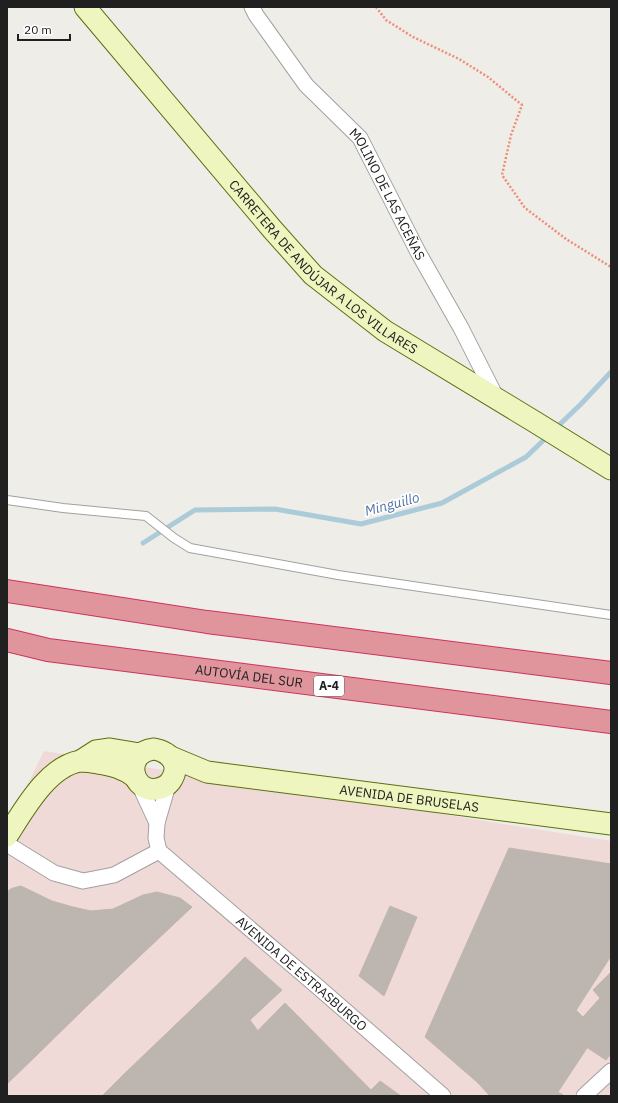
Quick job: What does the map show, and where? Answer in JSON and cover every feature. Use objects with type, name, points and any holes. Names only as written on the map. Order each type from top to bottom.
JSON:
[{"type":"highway","points":[[7,591],[215,623],[611,673]]},
{"type":"highway","name":"AUTOVÍA DEL SUR","points":[[7,640],[48,650],[611,722]]},
{"type":"highway","points":[[7,646],[48,650]]},
{"type":"street","name":"CARRETERA DE ANDÚJAR A LOS VILLARES","points":[[86,7],[267,223],[313,275],[385,331],[611,469]]},
{"type":"street","name":"MOLINO DE LAS ACEÑAS","points":[[252,7],[306,84],[360,138],[418,252],[461,328],[498,400]]},
{"type":"street","points":[[7,836],[28,802],[52,774],[66,765],[81,761],[96,751],[110,749],[140,754]]},
{"type":"street","points":[[7,844],[54,873],[83,881],[114,875],[159,851],[156,838],[157,823],[170,782],[176,772],[175,764],[171,757],[161,750],[154,749],[148,750],[137,757],[134,763],[134,770],[137,780],[157,823]]},
{"type":"street","name":"AVENIDA DE BRUSELAS","points":[[171,757],[207,772],[611,824]]},
{"type":"street","points":[[81,761],[106,764],[126,770],[143,787],[149,789],[156,790],[162,788],[170,782]]},
{"type":"street","name":"AVENIDA DE BRUSELAS","points":[[170,782],[207,772]]},
{"type":"street","name":"AVENIDA DE ESTRASBURGO","points":[[159,851],[443,1096]]},
{"type":"street","points":[[584,1096],[611,1071]]},
{"type":"lane","points":[[7,500],[63,508],[146,516],[174,538],[190,548],[338,575],[611,615]]},
{"type":"path","points":[[376,7],[386,20],[413,37],[459,59],[488,77],[522,105],[511,135],[502,176],[525,208],[566,239],[611,268]]},
{"type":"shaded area","points":[[44,751],[611,841],[611,1096],[7,1096],[7,826]]},
{"type":"building","points":[[509,848],[573,858],[477,1082],[425,1037]]},
{"type":"building","points":[[573,858],[611,864],[611,956],[521,1096],[490,1096],[477,1082]]},
{"type":"building","points":[[21,886],[52,901],[91,911],[113,909],[143,895],[157,892],[180,898],[192,907],[87,1006],[7,955],[7,894],[9,890]]},
{"type":"building","points":[[390,906],[417,917],[384,996],[359,976]]},
{"type":"building","points":[[7,955],[87,1006],[41,1051],[7,1016]]},
{"type":"building","points":[[245,957],[282,990],[250,1020],[216,986]]},
{"type":"building","points":[[611,972],[611,1009],[593,990]]},
{"type":"building","points":[[216,986],[250,1020],[172,1096],[143,1096],[123,1075]]},
{"type":"building","points":[[600,998],[611,1009],[611,1054],[606,1060],[562,1031],[576,1010],[583,1017]]},
{"type":"building","points":[[285,1003],[371,1090],[380,1081],[401,1096],[257,1096],[226,1063]]},
{"type":"building","points":[[7,1016],[41,1051],[7,1084]]},
{"type":"building","points":[[250,1020],[258,1031],[226,1063],[257,1096],[249,1096],[221,1067],[193,1096],[172,1096]]},
{"type":"building","points":[[562,1031],[587,1048],[558,1092],[563,1095],[521,1096]]},
{"type":"building","points":[[221,1067],[249,1096],[193,1096]]},
{"type":"building","points":[[123,1075],[143,1096],[102,1096]]},
{"type":"waterway","name":"Minguillo","points":[[555,429],[611,372]]},
{"type":"waterway","name":"Minguillo","points":[[143,543],[195,510],[275,509],[361,524],[442,503],[526,457],[548,436]]}]
